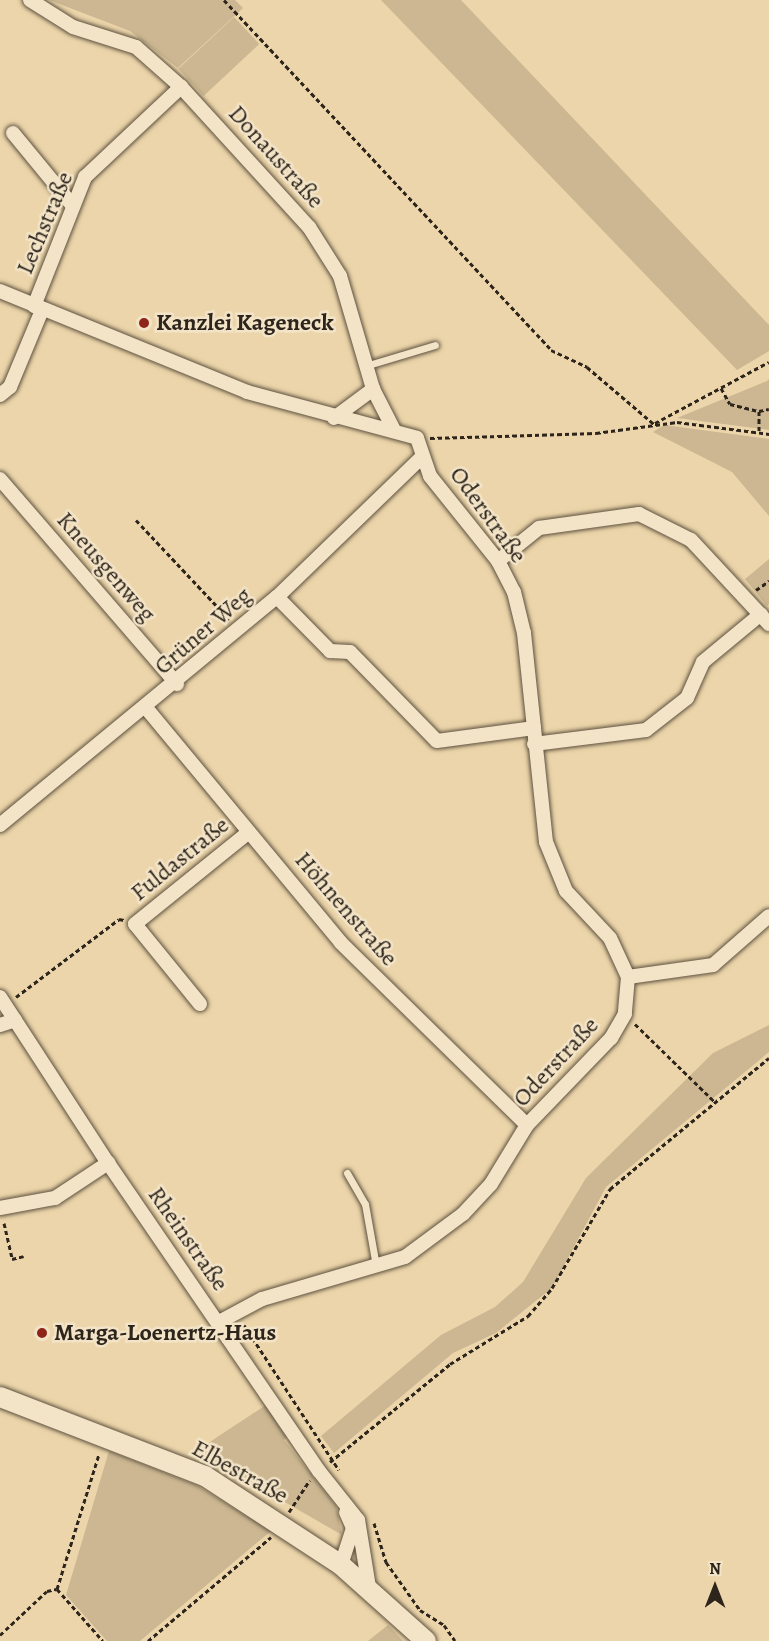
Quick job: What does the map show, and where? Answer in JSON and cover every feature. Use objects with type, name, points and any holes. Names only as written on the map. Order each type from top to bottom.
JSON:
[{"type":"main road","name":"Elbestraße","points":[[0,1396],[105,1434],[205,1476],[281,1523],[341,1565],[369,1587],[426,1641]]},
{"type":"street","name":"Donaustraße","points":[[30,0],[73,27],[136,47],[181,87],[322,243],[346,292],[365,366],[373,389],[393,429]]},
{"type":"street","name":"Lechstraße","points":[[0,395],[10,387],[86,177],[181,87]]},
{"type":"street","points":[[13,133],[74,206]]},
{"type":"street","points":[[0,291],[247,392],[334,418],[393,429],[417,438]]},
{"type":"street","points":[[334,418],[373,389]]},
{"type":"street","name":"Oderstraße","points":[[219,1322],[261,1299],[376,1268],[405,1257],[463,1214],[491,1184],[527,1125],[611,1038],[626,1014],[628,977],[610,938],[566,891],[546,842],[524,633],[514,592],[498,561],[430,476],[417,438]]},
{"type":"street","name":"Grüner Weg","points":[[0,825],[147,709],[277,597],[422,457]]},
{"type":"street","name":"Kneusgenweg","points":[[0,479],[177,684]]},
{"type":"street","points":[[498,561],[539,528],[639,514],[691,540],[765,619],[704,662],[687,698],[646,730],[534,744]]},
{"type":"street","points":[[277,597],[330,651],[350,652],[437,741],[534,728]]},
{"type":"street","name":"Höhnenstraße","points":[[147,709],[341,943],[527,1125]]},
{"type":"street","name":"Fuldastraße","points":[[200,1004],[135,924],[249,832]]},
{"type":"street","points":[[628,977],[713,965],[769,916]]},
{"type":"street","name":"Rheinstraße","points":[[3,1002],[108,1163],[319,1471],[364,1532],[369,1587]]},
{"type":"street","points":[[0,1025],[15,1020]]},
{"type":"street","points":[[3,1208],[55,1198],[108,1163]]},
{"type":"street","name":"Rheinstraße","points":[[341,1565],[353,1528],[343,1504]]},
{"type":"lane","points":[[365,366],[435,345]]},
{"type":"lane","points":[[347,1173],[365,1204],[376,1268]]},
{"type":"path","points":[[224,0],[551,350],[587,367],[654,424]]},
{"type":"path","points":[[654,424],[769,363]]},
{"type":"path","points":[[721,388],[730,404],[759,411],[769,409]]},
{"type":"path","points":[[759,411],[759,432]]},
{"type":"path","points":[[417,438],[596,433],[654,424],[759,432],[769,435]]},
{"type":"path","points":[[136,520],[239,630]]},
{"type":"path","points":[[3,1002],[118,919],[135,924]]},
{"type":"path","points":[[626,1014],[715,1102]]},
{"type":"path","points":[[148,1641],[262,1550],[319,1471],[450,1364],[528,1316],[552,1288],[610,1189],[769,1058]]},
{"type":"path","points":[[3,1208],[3,1229],[12,1259],[24,1256]]},
{"type":"path","points":[[57,1589],[105,1434]]},
{"type":"path","points":[[0,1635],[48,1591],[57,1589]]},
{"type":"path","points":[[57,1589],[103,1641]]},
{"type":"shaded area","points":[[49,0],[235,0],[243,8],[178,68],[130,31]]},
{"type":"shaded area","points":[[381,0],[461,0],[769,325],[769,351],[737,370]]},
{"type":"shaded area","points":[[234,17],[259,44],[204,96],[178,69]]},
{"type":"shaded area","points":[[769,379],[769,430],[677,418],[767,381]]},
{"type":"shaded area","points":[[664,425],[769,439],[769,516],[732,472],[653,432]]},
{"type":"shaded area","points":[[769,559],[769,604],[767,606],[745,579]]},
{"type":"shaded area","points":[[769,1025],[769,1052],[606,1187],[552,1288],[496,1333],[453,1353],[334,1453],[321,1436],[441,1335],[495,1307],[523,1282],[586,1178],[713,1053]]},
{"type":"shaded area","points":[[266,1405],[288,1436],[284,1440],[336,1506],[342,1535],[196,1451]]},
{"type":"shaded area","points":[[109,1451],[196,1485],[271,1531],[140,1641],[107,1641],[66,1595]]},
{"type":"shaded area","points":[[388,1625],[403,1641],[368,1641]]},
{"type":"place","name":"Kanzlei Kageneck","points":[[144,323]]},
{"type":"place","name":"Marga-Loenertz-Haus","points":[[42,1333]]}]
